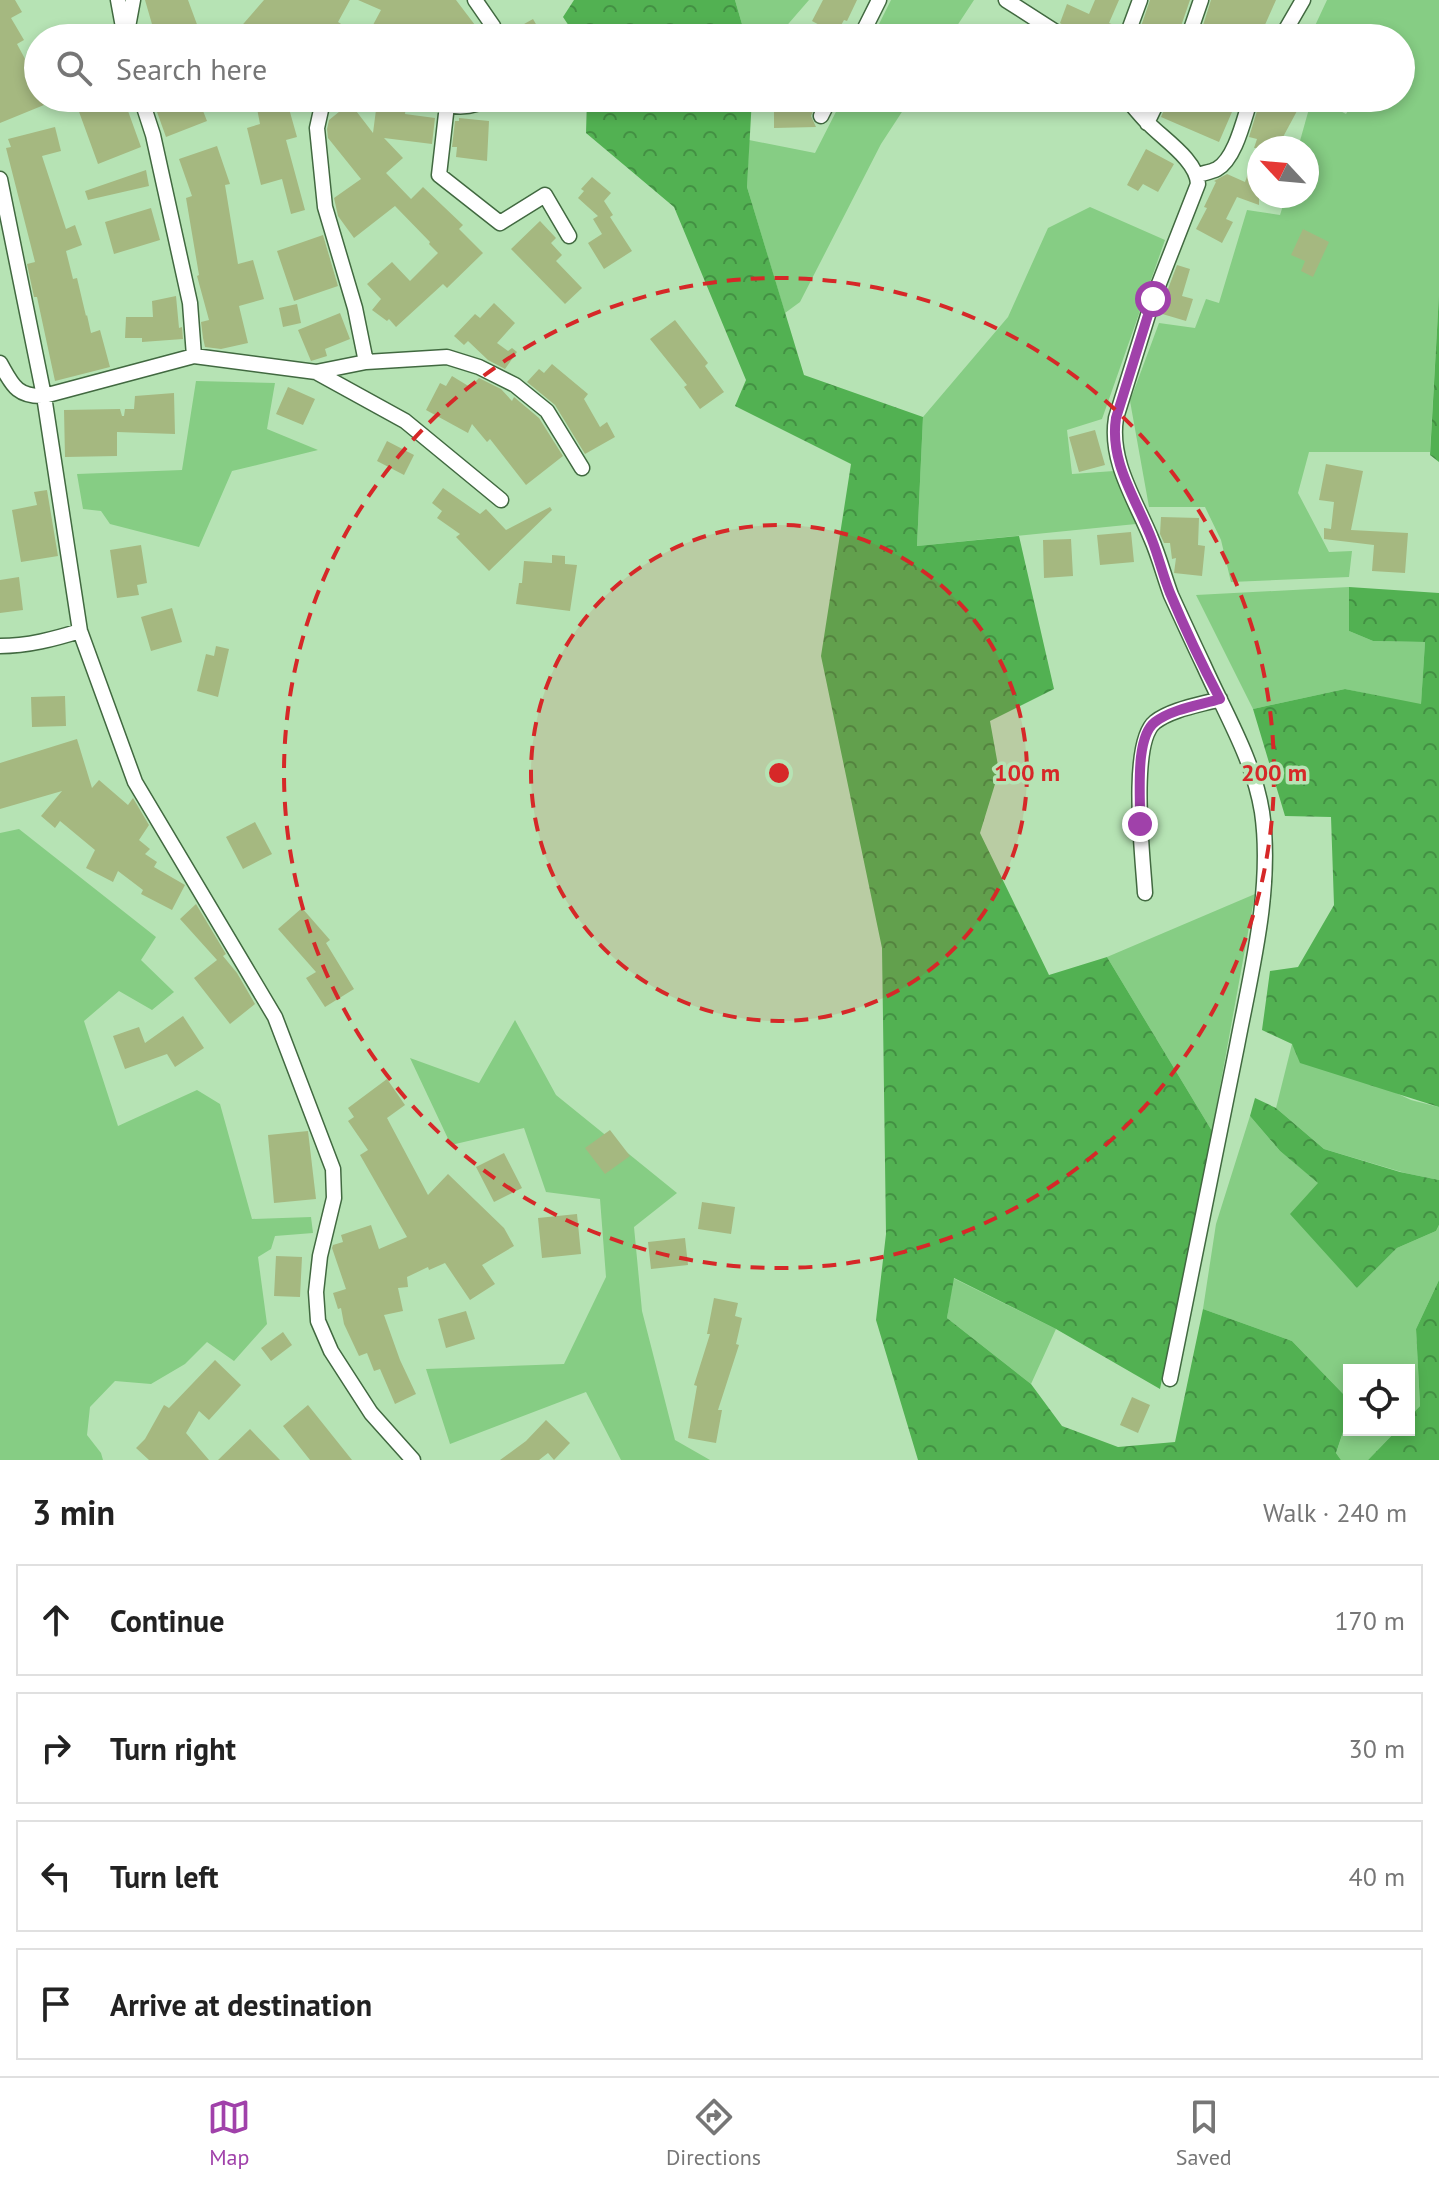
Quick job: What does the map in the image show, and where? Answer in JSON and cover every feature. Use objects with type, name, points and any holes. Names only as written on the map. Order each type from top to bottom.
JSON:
[{"type":"street","points":[[118,0],[122,24]]},
{"type":"street","points":[[128,24],[133,0]]},
{"type":"street","points":[[475,0],[492,24]]},
{"type":"street","points":[[867,24],[879,0]]},
{"type":"street","points":[[1131,24],[1140,0]]},
{"type":"street","points":[[1193,24],[1201,0]]},
{"type":"street","points":[[1289,24],[1303,0]]},
{"type":"street","points":[[1016,2],[1046,24]]},
{"type":"street","points":[[146,112],[190,303],[194,356]]},
{"type":"street","points":[[321,112],[317,128],[325,207],[355,308],[366,362]]},
{"type":"street","points":[[446,112],[439,175],[500,223],[545,195],[569,236]]},
{"type":"street","points":[[821,116],[823,112]]},
{"type":"street","points":[[1138,112],[1190,164],[1198,175],[1198,184],[1153,299],[1116,418],[1113,434],[1116,452],[1152,538],[1170,592],[1240,740],[1261,811],[1264,840],[1263,897],[1170,1379]]},
{"type":"street","points":[[1147,123],[1152,112]]},
{"type":"street","points":[[1198,175],[1217,169],[1226,160],[1246,112]]},
{"type":"street","points":[[0,179],[44,396],[80,631],[135,782],[275,1017],[333,1169],[334,1198],[320,1256],[316,1292],[318,1321],[331,1351],[371,1413],[413,1460]]},
{"type":"street","points":[[0,363],[15,389],[31,396],[44,396],[194,356],[316,372],[366,362],[447,357],[515,385],[547,411],[582,468]]},
{"type":"street","points":[[316,372],[405,421],[501,500]]},
{"type":"street","points":[[0,646],[26,645],[80,631]]},
{"type":"street","points":[[1145,893],[1140,824],[1141,757],[1145,736],[1152,724],[1164,716],[1220,699]]},
{"type":"green space","points":[[574,0],[735,0],[742,24],[568,24],[563,17]]},
{"type":"green space","points":[[735,0],[809,0],[788,24],[742,24]]},
{"type":"green space","points":[[891,0],[974,0],[958,24],[879,24]]},
{"type":"green space","points":[[1327,0],[1439,0],[1439,294],[1430,452],[1309,452],[1298,493],[1329,552],[1352,551],[1349,577],[1231,582],[1221,540],[1205,507],[1149,507],[1130,401],[1159,323],[1195,328],[1206,299],[1219,303],[1247,210],[1280,215],[1282,208],[1319,208],[1319,136],[1301,136],[1308,112],[1415,112],[1415,24],[1316,24]]},
{"type":"green space","points":[[587,112],[751,112],[747,187],[804,375],[923,417],[917,546],[1019,536],[1054,689],[990,721],[999,771],[980,833],[1049,975],[1107,957],[1212,1131],[1160,1389],[1056,1329],[954,1278],[947,1318],[1031,1384],[1062,1426],[1118,1447],[1175,1442],[1203,1309],[1292,1341],[1343,1394],[1343,1432],[1336,1453],[1341,1460],[918,1460],[876,1320],[886,1234],[882,948],[821,656],[851,464],[735,406],[746,380],[674,207],[586,133]]},
{"type":"green space","points":[[836,112],[902,112],[881,144],[800,302],[785,313],[747,187],[749,140],[815,153]]},
{"type":"green space","points":[[1090,207],[1165,240],[1102,419],[1067,430],[1072,474],[1114,471],[1136,524],[917,546],[923,417],[1008,317],[1048,228]]},
{"type":"green space","points":[[1439,294],[1439,462],[1430,455]]},
{"type":"green space","points":[[196,381],[275,383],[267,429],[318,450],[232,471],[199,547],[110,524],[101,511],[83,509],[77,474],[182,470]]},
{"type":"green space","points":[[1349,587],[1349,631],[1373,641],[1425,642],[1421,705],[1345,689],[1253,709],[1196,595]]},
{"type":"green space","points":[[1349,587],[1439,593],[1439,1107],[1300,1063],[1292,1044],[1262,1030],[1270,971],[1298,967],[1334,905],[1331,817],[1285,816],[1253,709],[1345,689],[1421,704],[1425,642],[1373,641],[1349,631]]},
{"type":"green space","points":[[19,829],[156,937],[141,960],[174,992],[152,1010],[119,991],[84,1021],[118,1126],[197,1090],[220,1104],[252,1219],[311,1217],[313,1233],[275,1236],[271,1249],[258,1257],[267,1324],[234,1361],[207,1342],[185,1364],[151,1384],[115,1381],[90,1407],[87,1435],[103,1460],[0,1460],[0,833]]},
{"type":"green space","points":[[1255,894],[1212,1131],[1107,957]]},
{"type":"green space","points":[[515,1020],[556,1095],[677,1193],[634,1227],[642,1311],[675,1440],[710,1460],[621,1460],[586,1392],[450,1444],[426,1369],[564,1364],[606,1277],[600,1199],[546,1192],[524,1128],[451,1145],[410,1058],[479,1083]]},
{"type":"green space","points":[[1292,1044],[1411,1100],[1439,1107],[1439,1180],[1324,1149],[1276,1108]]},
{"type":"green space","points":[[1255,1098],[1276,1108],[1324,1149],[1400,1172],[1439,1180],[1439,1225],[1436,1231],[1397,1248],[1357,1288],[1290,1214],[1318,1183],[1280,1151],[1250,1116]]},
{"type":"green space","points":[[1250,1116],[1280,1151],[1319,1183],[1357,1288],[1397,1248],[1436,1231],[1439,1225],[1439,1280],[1416,1329],[1420,1406],[1415,1411],[1415,1364],[1343,1364],[1343,1394],[1292,1341],[1203,1309],[1216,1224]]},
{"type":"green space","points":[[953,1278],[1056,1329],[1031,1384],[947,1318]]},
{"type":"green space","points":[[1439,1280],[1439,1460],[1368,1460],[1391,1436],[1415,1436],[1415,1411],[1420,1406],[1416,1329]]},
{"type":"green space","points":[[1343,1432],[1343,1436],[1391,1436],[1368,1460],[1341,1460],[1336,1453]]},
{"type":"building","points":[[0,0],[15,0],[22,12],[11,18],[24,40],[17,44],[24,57],[24,112],[27,112],[0,123]]},
{"type":"building","points":[[145,0],[188,0],[197,24],[152,24]]},
{"type":"building","points":[[264,0],[350,0],[338,22],[341,24],[243,24]]},
{"type":"building","points":[[358,0],[456,0],[474,24],[374,24],[381,10]]},
{"type":"building","points":[[823,0],[857,0],[847,21],[842,24],[818,24],[812,21]]},
{"type":"building","points":[[1095,0],[1119,0],[1109,23],[1112,24],[1060,23],[1067,4],[1089,14]]},
{"type":"building","points":[[1150,0],[1190,0],[1182,24],[1142,24]]},
{"type":"building","points":[[1211,0],[1276,0],[1265,24],[1203,24]]},
{"type":"building","points":[[79,112],[128,112],[141,147],[98,164]]},
{"type":"building","points":[[157,112],[203,112],[207,121],[166,137]]},
{"type":"building","points":[[258,112],[290,112],[297,137],[286,140],[305,210],[291,214],[282,179],[261,185],[247,128],[260,124]]},
{"type":"building","points":[[339,112],[357,112],[373,133],[376,112],[405,112],[435,118],[432,144],[384,138],[403,158],[386,173],[411,199],[423,187],[463,225],[459,229],[483,253],[447,288],[443,284],[396,327],[389,319],[387,321],[372,310],[381,299],[367,284],[392,262],[410,281],[438,253],[395,206],[354,238],[338,216],[334,198],[361,179],[328,138],[329,120]]},
{"type":"building","points":[[774,112],[813,112],[811,116],[816,127],[774,128]]},
{"type":"building","points":[[1163,112],[1232,112],[1219,142],[1161,117]]},
{"type":"building","points":[[1257,112],[1296,112],[1284,136],[1249,136]]},
{"type":"building","points":[[459,118],[489,121],[487,161],[456,157],[457,147],[452,147],[455,121]]},
{"type":"building","points":[[55,127],[61,151],[42,156],[66,229],[75,225],[82,245],[66,251],[73,279],[77,278],[91,333],[100,330],[110,367],[55,381],[27,264],[35,262],[6,148],[11,147],[8,139]]},
{"type":"building","points":[[217,146],[230,184],[225,185],[238,264],[253,260],[264,299],[239,306],[248,343],[221,349],[205,347],[203,338],[201,322],[209,320],[197,276],[186,198],[192,196],[179,159]]},
{"type":"building","points":[[1146,149],[1174,164],[1158,192],[1143,184],[1138,191],[1127,185]]},
{"type":"building","points":[[146,170],[149,186],[88,200],[85,191]]},
{"type":"building","points":[[1227,174],[1245,182],[1247,176],[1247,201],[1237,197],[1226,219],[1233,222],[1222,243],[1196,229],[1207,208],[1204,207],[1214,181]]},
{"type":"building","points":[[592,177],[611,193],[604,201],[613,215],[610,217],[632,251],[604,269],[588,243],[602,234],[593,219],[598,216],[578,198],[584,191],[581,189]]},
{"type":"building","points":[[151,208],[160,240],[114,254],[105,222]]},
{"type":"building","points":[[540,221],[556,238],[551,243],[562,255],[556,261],[582,288],[565,304],[511,249]]},
{"type":"building","points":[[1303,229],[1329,242],[1313,277],[1301,271],[1305,261],[1291,255]]},
{"type":"building","points":[[323,235],[338,286],[294,301],[277,251]]},
{"type":"building","points":[[1177,265],[1190,269],[1182,296],[1193,299],[1186,321],[1159,313]]},
{"type":"building","points":[[176,296],[183,339],[142,342],[142,338],[125,338],[126,317],[153,317],[152,301]]},
{"type":"building","points":[[494,303],[515,323],[497,343],[508,351],[512,348],[517,352],[505,369],[488,360],[468,341],[464,345],[454,336],[475,314],[480,318]]},
{"type":"building","points":[[297,304],[301,323],[283,327],[279,308]]},
{"type":"building","points":[[340,313],[350,339],[325,349],[327,356],[311,361],[298,330]]},
{"type":"building","points":[[675,320],[708,363],[705,366],[724,392],[700,409],[684,387],[687,385],[650,339]]},
{"type":"building","points":[[552,364],[588,394],[584,399],[600,427],[607,422],[615,437],[585,454],[555,405],[527,382],[539,369],[544,373]]},
{"type":"building","points":[[452,376],[470,387],[479,378],[501,389],[512,401],[514,397],[539,418],[563,456],[526,485],[490,439],[487,442],[472,424],[468,433],[426,410],[440,383],[446,386]]},
{"type":"building","points":[[288,387],[315,399],[303,425],[276,414]]},
{"type":"building","points":[[174,393],[175,434],[117,432],[117,456],[65,457],[64,410],[120,409],[124,416],[125,409],[134,409],[135,396]]},
{"type":"building","points":[[1095,430],[1105,465],[1079,472],[1069,437]]},
{"type":"building","points":[[387,441],[414,455],[404,475],[377,461]]},
{"type":"building","points":[[1326,464],[1363,471],[1351,530],[1408,533],[1405,573],[1372,571],[1374,545],[1324,539],[1324,528],[1331,529],[1334,502],[1319,500]]},
{"type":"building","points":[[443,488],[480,514],[486,509],[506,530],[550,507],[552,510],[489,571],[456,537],[460,534],[437,518],[442,511],[432,503]]},
{"type":"building","points":[[47,490],[58,556],[21,562],[12,510],[37,505],[34,492]]},
{"type":"building","points":[[1161,517],[1199,518],[1198,545],[1205,546],[1202,576],[1174,573],[1176,558],[1172,559],[1170,543],[1164,543],[1160,534]]},
{"type":"building","points":[[1131,532],[1134,562],[1100,565],[1097,535]]},
{"type":"building","points":[[1071,539],[1073,576],[1044,578],[1043,540]]},
{"type":"building","points":[[141,545],[147,583],[137,585],[139,595],[117,598],[110,550]]},
{"type":"building","points":[[552,555],[565,556],[565,564],[577,565],[570,611],[516,604],[524,561],[552,563]]},
{"type":"building","points":[[19,577],[23,610],[0,613],[0,580]]},
{"type":"building","points":[[172,608],[182,642],[151,651],[141,617]]},
{"type":"building","points":[[216,646],[229,649],[218,697],[197,691],[206,654],[214,656]]},
{"type":"building","points":[[65,696],[66,726],[32,727],[31,697]]},
{"type":"building","points":[[77,739],[92,788],[99,780],[128,805],[133,798],[149,825],[139,840],[150,849],[145,854],[157,862],[154,867],[185,885],[172,910],[141,894],[143,890],[118,871],[113,882],[86,868],[95,850],[60,821],[55,828],[41,816],[62,791],[0,809],[0,763]]},
{"type":"building","points":[[255,822],[272,854],[243,869],[226,837]]},
{"type":"building","points":[[196,904],[226,954],[223,956],[255,1004],[230,1024],[194,978],[217,960],[180,919]]},
{"type":"building","points":[[302,908],[330,940],[326,943],[354,989],[325,1007],[306,978],[316,972],[278,929]]},
{"type":"building","points":[[183,1016],[204,1048],[175,1067],[167,1054],[125,1069],[113,1036],[139,1027],[145,1043]]},
{"type":"building","points":[[387,1079],[405,1105],[387,1118],[428,1195],[448,1174],[504,1228],[514,1246],[482,1265],[495,1284],[470,1300],[445,1263],[407,1277],[408,1287],[398,1288],[403,1311],[384,1315],[416,1394],[395,1404],[380,1369],[374,1371],[367,1353],[359,1356],[333,1293],[346,1289],[332,1248],[343,1242],[341,1235],[371,1225],[379,1249],[407,1237],[360,1155],[368,1150],[348,1121],[354,1117],[348,1108]]},
{"type":"building","points":[[610,1130],[630,1156],[605,1174],[585,1148]]},
{"type":"building","points":[[308,1131],[316,1199],[274,1203],[268,1135]]},
{"type":"building","points":[[504,1153],[522,1188],[494,1202],[476,1167]]},
{"type":"building","points":[[702,1202],[735,1207],[731,1234],[698,1229]]},
{"type":"building","points":[[577,1214],[581,1254],[542,1258],[538,1218]]},
{"type":"building","points":[[685,1238],[688,1265],[651,1269],[648,1242]]},
{"type":"building","points":[[276,1256],[302,1257],[300,1297],[274,1296]]},
{"type":"building","points":[[714,1298],[738,1303],[735,1316],[742,1318],[736,1344],[739,1345],[718,1410],[722,1410],[716,1443],[688,1438],[697,1386],[694,1385],[710,1334],[707,1334]]},
{"type":"building","points":[[466,1311],[475,1339],[446,1348],[438,1319]]},
{"type":"building","points":[[283,1332],[292,1345],[271,1361],[261,1348]]},
{"type":"building","points":[[215,1360],[241,1385],[209,1420],[199,1411],[186,1433],[209,1460],[149,1460],[136,1448],[145,1439],[164,1405],[169,1408]]},
{"type":"building","points":[[1132,1397],[1150,1405],[1138,1433],[1120,1425]]},
{"type":"building","points":[[308,1405],[352,1460],[310,1460],[283,1426]]},
{"type":"building","points":[[546,1420],[570,1443],[554,1460],[548,1453],[539,1460],[500,1460],[526,1441]]},
{"type":"building","points":[[250,1429],[280,1460],[218,1460]]},
{"type":"route","points":[[1140,824],[1141,757],[1145,736],[1152,724],[1164,716],[1220,699],[1170,592],[1152,538],[1116,452],[1113,434],[1116,418],[1153,299]]}]
